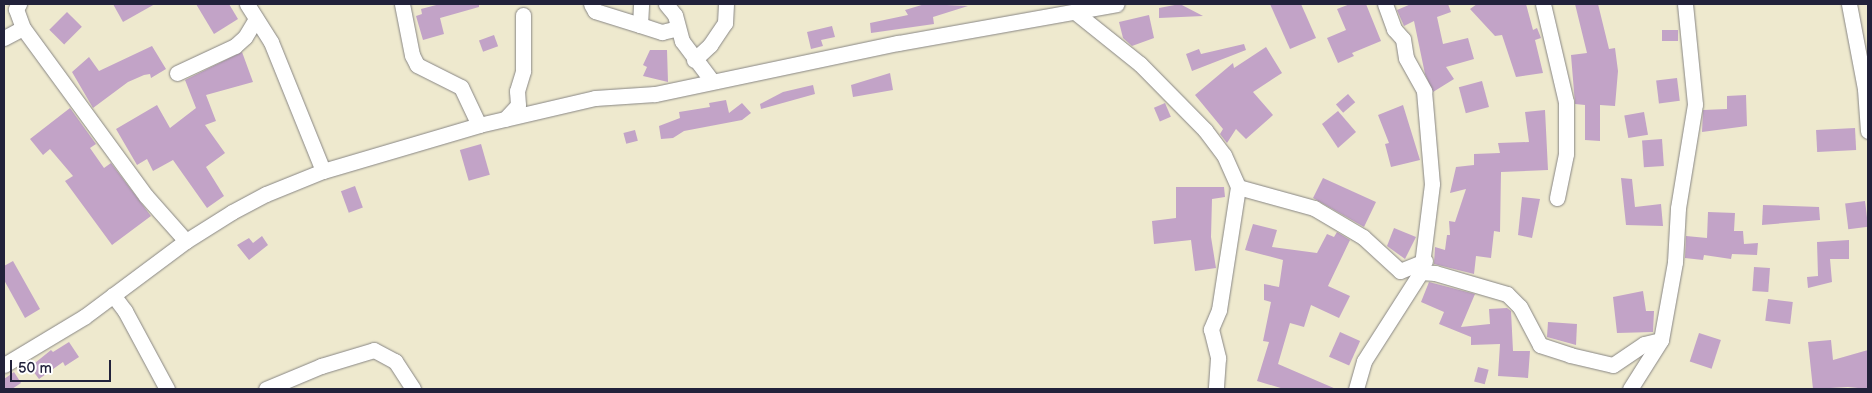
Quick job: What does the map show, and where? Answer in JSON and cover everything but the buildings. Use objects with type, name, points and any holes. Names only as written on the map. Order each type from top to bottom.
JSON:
[{"type":"street","points":[[19,4],[16,9],[23,28],[146,196],[186,241]]},
{"type":"street","points":[[247,4],[271,42],[294,93],[323,171]]},
{"type":"street","points":[[402,4],[412,55],[417,65],[461,87],[479,125]]},
{"type":"street","points":[[591,4],[595,12],[662,32],[678,28]]},
{"type":"street","points":[[640,25],[641,4]]},
{"type":"street","points":[[666,4],[675,16],[682,41],[694,60],[712,81]]},
{"type":"street","points":[[694,60],[710,45],[725,23],[726,4]]},
{"type":"street","points":[[4,365],[84,317],[186,241],[266,194],[323,171],[479,125],[503,121],[594,98],[655,94],[1066,10],[1117,4]]},
{"type":"street","points":[[1356,389],[1364,362],[1423,267],[1432,184],[1424,91],[1406,58],[1403,39],[1394,29],[1385,4]]},
{"type":"street","points":[[1543,4],[1566,102],[1566,154],[1557,198]]},
{"type":"street","points":[[1630,389],[1661,340],[1676,262],[1678,208],[1695,116],[1685,4]]},
{"type":"street","points":[[1849,4],[1867,89],[1868,131]]},
{"type":"street","points":[[1066,10],[1140,64],[1205,130],[1224,155],[1238,187],[1219,310],[1210,329],[1218,358],[1216,389]]},
{"type":"street","points":[[503,121],[518,105],[517,91],[523,71],[522,15]]},
{"type":"street","points":[[177,73],[235,46],[245,36],[256,19]]},
{"type":"street","points":[[4,38],[23,28]]},
{"type":"street","points":[[1238,187],[1314,208],[1363,237],[1400,271],[1423,267],[1435,273],[1508,294],[1520,307],[1540,345],[1570,355],[1613,365],[1644,344],[1661,340]]},
{"type":"street","points":[[113,295],[125,311],[167,389]]},
{"type":"street","points":[[266,389],[321,366],[374,350],[395,361],[413,389]]}]
